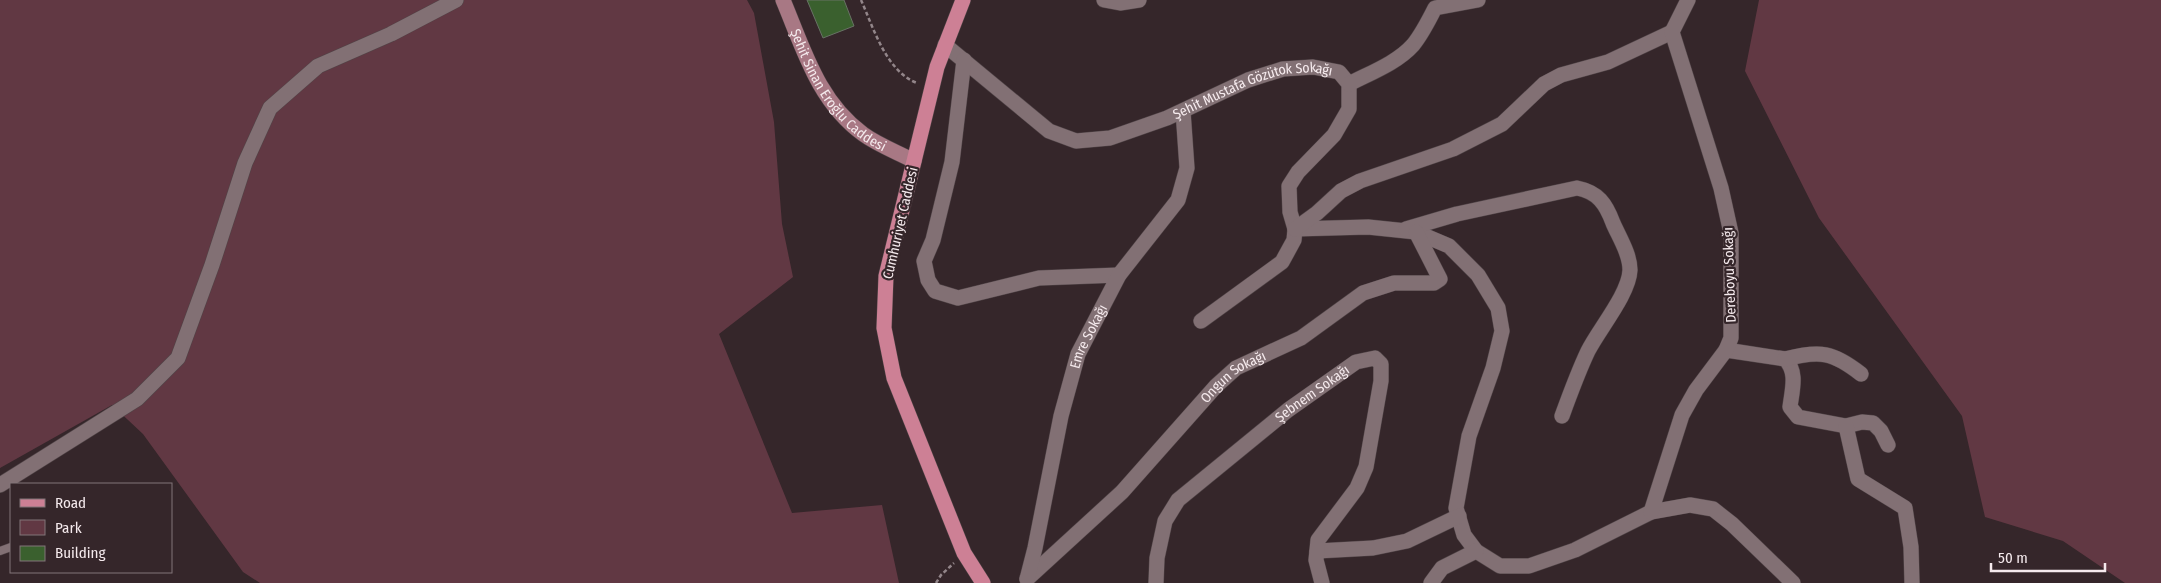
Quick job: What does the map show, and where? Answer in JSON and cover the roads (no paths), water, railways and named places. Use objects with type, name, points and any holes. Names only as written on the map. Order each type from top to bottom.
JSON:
[{"type":"main road","name":"Cumhuriyet Caddesi","points":[[963,0],[945,44],[932,88],[886,276],[884,328],[894,378],[964,553],[983,583]]},
{"type":"street","points":[[0,486],[137,399],[178,358],[212,265],[245,163],[270,108],[318,66],[391,34],[456,0]]},
{"type":"street","name":"Şehit Sinan Eroğlu Caddesi","points":[[784,0],[811,70],[833,106],[864,135],[914,161]]},
{"type":"street","points":[[1104,0],[1121,2],[1139,0]]},
{"type":"street","points":[[1349,84],[1392,61],[1412,46],[1426,26],[1429,4],[1478,0]]},
{"type":"street","points":[[1295,228],[1317,213],[1341,191],[1360,181],[1453,149],[1502,124],[1544,84],[1561,75],[1608,62],[1672,32],[1688,0]]},
{"type":"street","name":"Dereboyu Sokağı","points":[[1651,512],[1682,415],[1696,390],[1726,350],[1731,338],[1731,233],[1721,188],[1672,32]]},
{"type":"street","name":"Şehit Mustafa Gözütok Sokağı","points":[[945,44],[1049,131],[1076,141],[1110,138],[1167,118],[1248,80],[1283,69],[1313,67],[1339,72],[1349,84],[1349,109],[1334,135],[1298,172],[1289,186],[1290,212],[1295,228],[1294,240],[1282,262],[1201,321]]},
{"type":"street","points":[[964,60],[952,162],[933,240],[924,261],[928,280],[935,291],[958,298],[1039,278],[1119,275]]},
{"type":"street","name":"Emre Sokağı","points":[[1026,581],[1035,548],[1061,416],[1078,354],[1119,275],[1178,200],[1187,168],[1183,111]]},
{"type":"street","points":[[1409,231],[1458,214],[1577,188],[1594,193],[1602,200],[1628,258],[1629,275],[1617,304],[1587,353],[1562,416]]},
{"type":"street","points":[[1295,228],[1368,227],[1409,231],[1448,246],[1472,269],[1498,308],[1502,330],[1493,368],[1469,436],[1456,508],[1464,535],[1476,551],[1500,566],[1529,566],[1575,550],[1651,512],[1690,505],[1713,509],[1732,524],[1793,583]]},
{"type":"street","name":"Ongun Sokağı","points":[[1026,581],[1122,492],[1216,386],[1236,368],[1301,338],[1363,293],[1394,283],[1434,283],[1440,279],[1409,231]]},
{"type":"street","points":[[1726,350],[1785,358],[1804,354],[1826,354],[1842,360],[1861,374]]},
{"type":"street","name":"Şebnem Sokağı","points":[[1156,583],[1156,558],[1165,520],[1178,500],[1288,410],[1356,362],[1375,358],[1381,364],[1381,381],[1366,467],[1357,488],[1318,540],[1316,560],[1322,583]]},
{"type":"street","points":[[1785,358],[1792,366],[1794,376],[1790,407],[1792,412],[1798,417],[1846,426],[1862,422],[1873,423],[1881,431],[1888,445]]},
{"type":"street","points":[[1846,426],[1858,479],[1905,508],[1912,546],[1912,583]]},
{"type":"street","points":[[1317,551],[1373,548],[1407,541],[1459,516]]},
{"type":"street","points":[[1431,583],[1442,568],[1476,551]]}]
